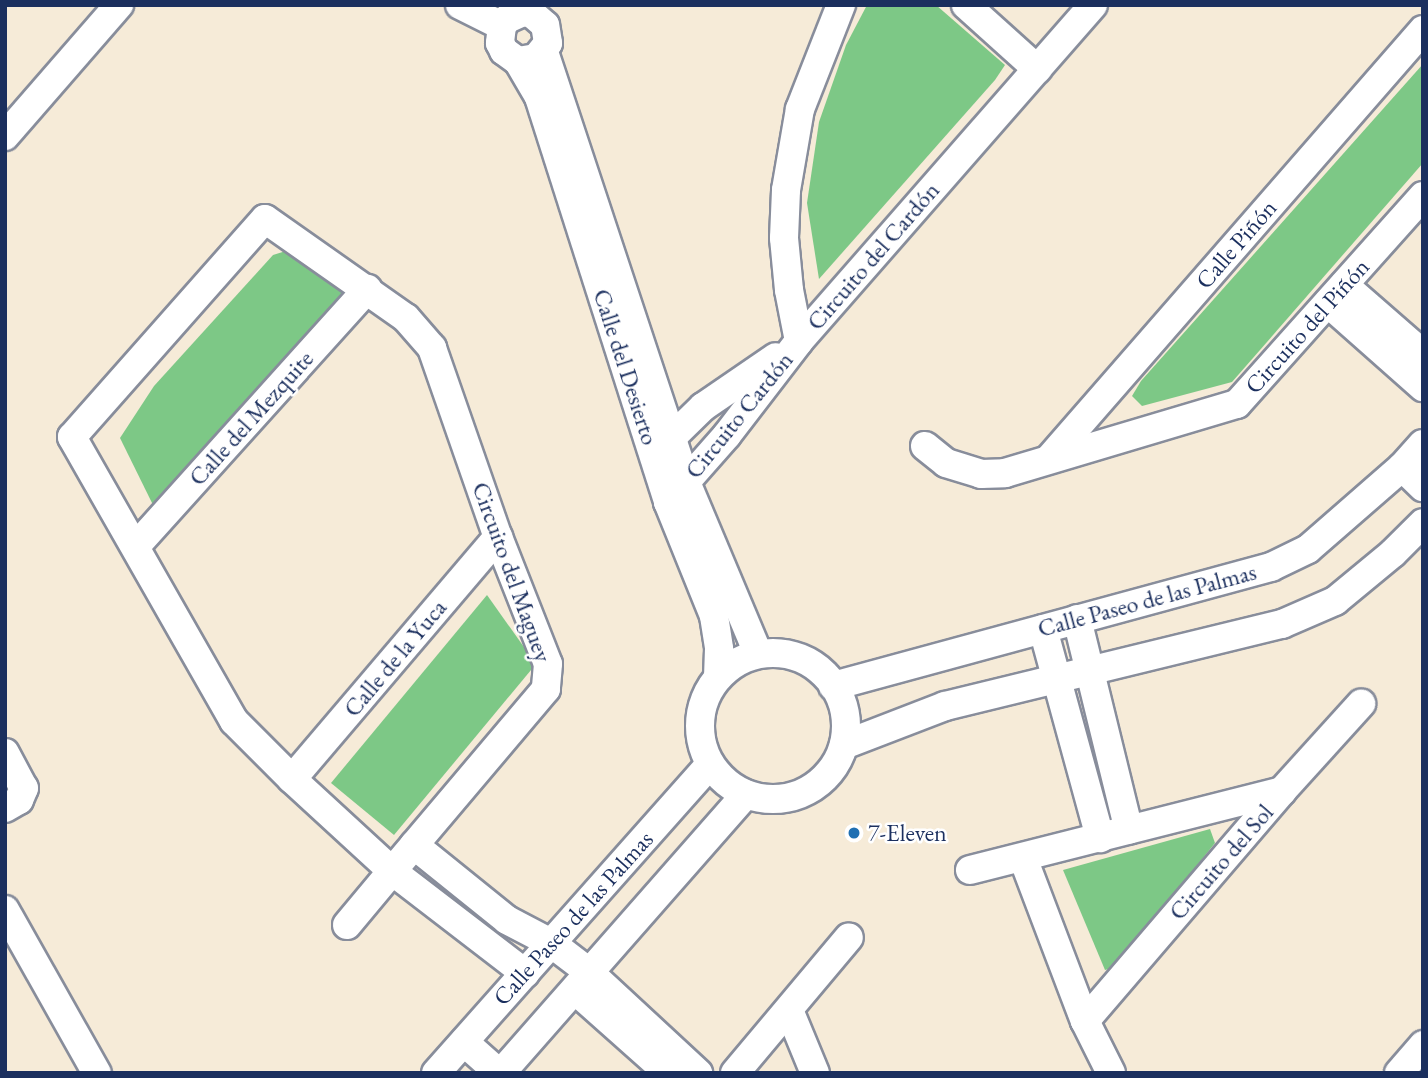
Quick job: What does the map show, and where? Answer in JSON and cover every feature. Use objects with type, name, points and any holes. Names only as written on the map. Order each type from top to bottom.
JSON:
[{"type":"street","points":[[5,136],[119,5]]},
{"type":"street","points":[[460,5],[502,26]]},
{"type":"street","name":"Circuito del Cardón","points":[[799,341],[789,290],[784,237],[786,190],[800,110],[841,5]]},
{"type":"street","points":[[966,5],[1037,69]]},
{"type":"street","name":"Circuito del Cardón","points":[[799,341],[1093,5]]},
{"type":"street","points":[[541,11],[548,34],[531,56],[504,51],[500,43],[502,26],[514,14],[541,11]]},
{"type":"street","name":"Calle Piñón","points":[[1049,459],[1423,30]]},
{"type":"street","name":"Calle del Desierto","points":[[531,56],[539,97],[603,262],[677,492],[714,616],[719,649],[718,676]]},
{"type":"street","name":"Circuito del Piñón","points":[[925,446],[946,463],[981,474],[1005,473],[1237,404],[1423,196]]},
{"type":"street","name":"Circuito del Maguey","points":[[265,219],[367,289],[405,318],[432,348],[498,537],[548,664],[546,689],[392,871],[292,779],[234,721],[72,437],[265,219]]},
{"type":"street","name":"Calle del Mezquite","points":[[136,546],[367,289]]},
{"type":"street","points":[[1336,294],[1423,354]]},
{"type":"street","points":[[1336,294],[1423,387]]},
{"type":"street","name":"Circuito Cardón","points":[[663,446],[703,407],[799,341]]},
{"type":"street","name":"Circuito Cardón","points":[[677,492],[727,435],[799,341]]},
{"type":"street","name":"Calle Paseo de las Palmas","points":[[833,686],[1271,567],[1308,549],[1402,467],[1423,444]]},
{"type":"street","points":[[1402,467],[1423,487]]},
{"type":"street","name":"Calle del Desierto","points":[[677,492],[758,653]]},
{"type":"street","points":[[844,746],[944,706],[1282,624],[1335,601],[1393,553],[1423,523]]},
{"type":"street","name":"Calle de la Yuca","points":[[292,779],[498,537]]},
{"type":"street","points":[[1077,619],[1129,830]]},
{"type":"street","points":[[1042,629],[1100,838]]},
{"type":"street","points":[[758,653],[783,653],[807,661],[827,676],[840,697],[846,721],[844,746],[833,768],[816,786],[793,796],[769,799],[746,794],[726,782],[710,764],[701,742],[700,719],[705,696],[718,676],[736,662],[758,653]]},
{"type":"street","points":[[1282,791],[1361,704]]},
{"type":"street","points":[[5,753],[24,788],[19,800],[5,808]]},
{"type":"street","name":"Calle Paseo de las Palmas","points":[[436,1073],[710,764]]},
{"type":"street","name":"Circuito del Sol","points":[[970,870],[1282,791]]},
{"type":"street","name":"Circuito del Sol","points":[[1085,1021],[1282,791]]},
{"type":"street","name":"Calle Paseo de las Palmas","points":[[500,1073],[746,794]]},
{"type":"street","points":[[414,845],[507,920],[551,943],[582,981],[668,1073]]},
{"type":"street","points":[[1023,858],[1085,1021],[1111,1073]]},
{"type":"street","points":[[347,925],[392,871],[525,973]]},
{"type":"street","points":[[8,922],[97,1073]]},
{"type":"street","points":[[735,1073],[849,937]]},
{"type":"street","points":[[582,981],[698,1073]]},
{"type":"street","points":[[789,1010],[815,1073]]},
{"type":"street","points":[[464,1042],[500,1073]]},
{"type":"street","points":[[1399,1073],[1423,1045]]},
{"type":"green space","points":[[867,5],[936,5],[1005,65],[995,80],[819,279],[807,203],[819,122],[846,45]]},
{"type":"green space","points":[[1423,64],[1423,163],[1232,382],[1142,406],[1132,396],[1141,381]]},
{"type":"green space","points":[[289,250],[349,293],[155,509],[120,438],[154,386],[273,255]]},
{"type":"green space","points":[[487,595],[536,664],[394,835],[331,783]]},
{"type":"green space","points":[[1210,829],[1215,843],[1116,967],[1105,970],[1063,870]]},
{"type":"place","name":"7-Eleven","points":[[854,833]]}]
